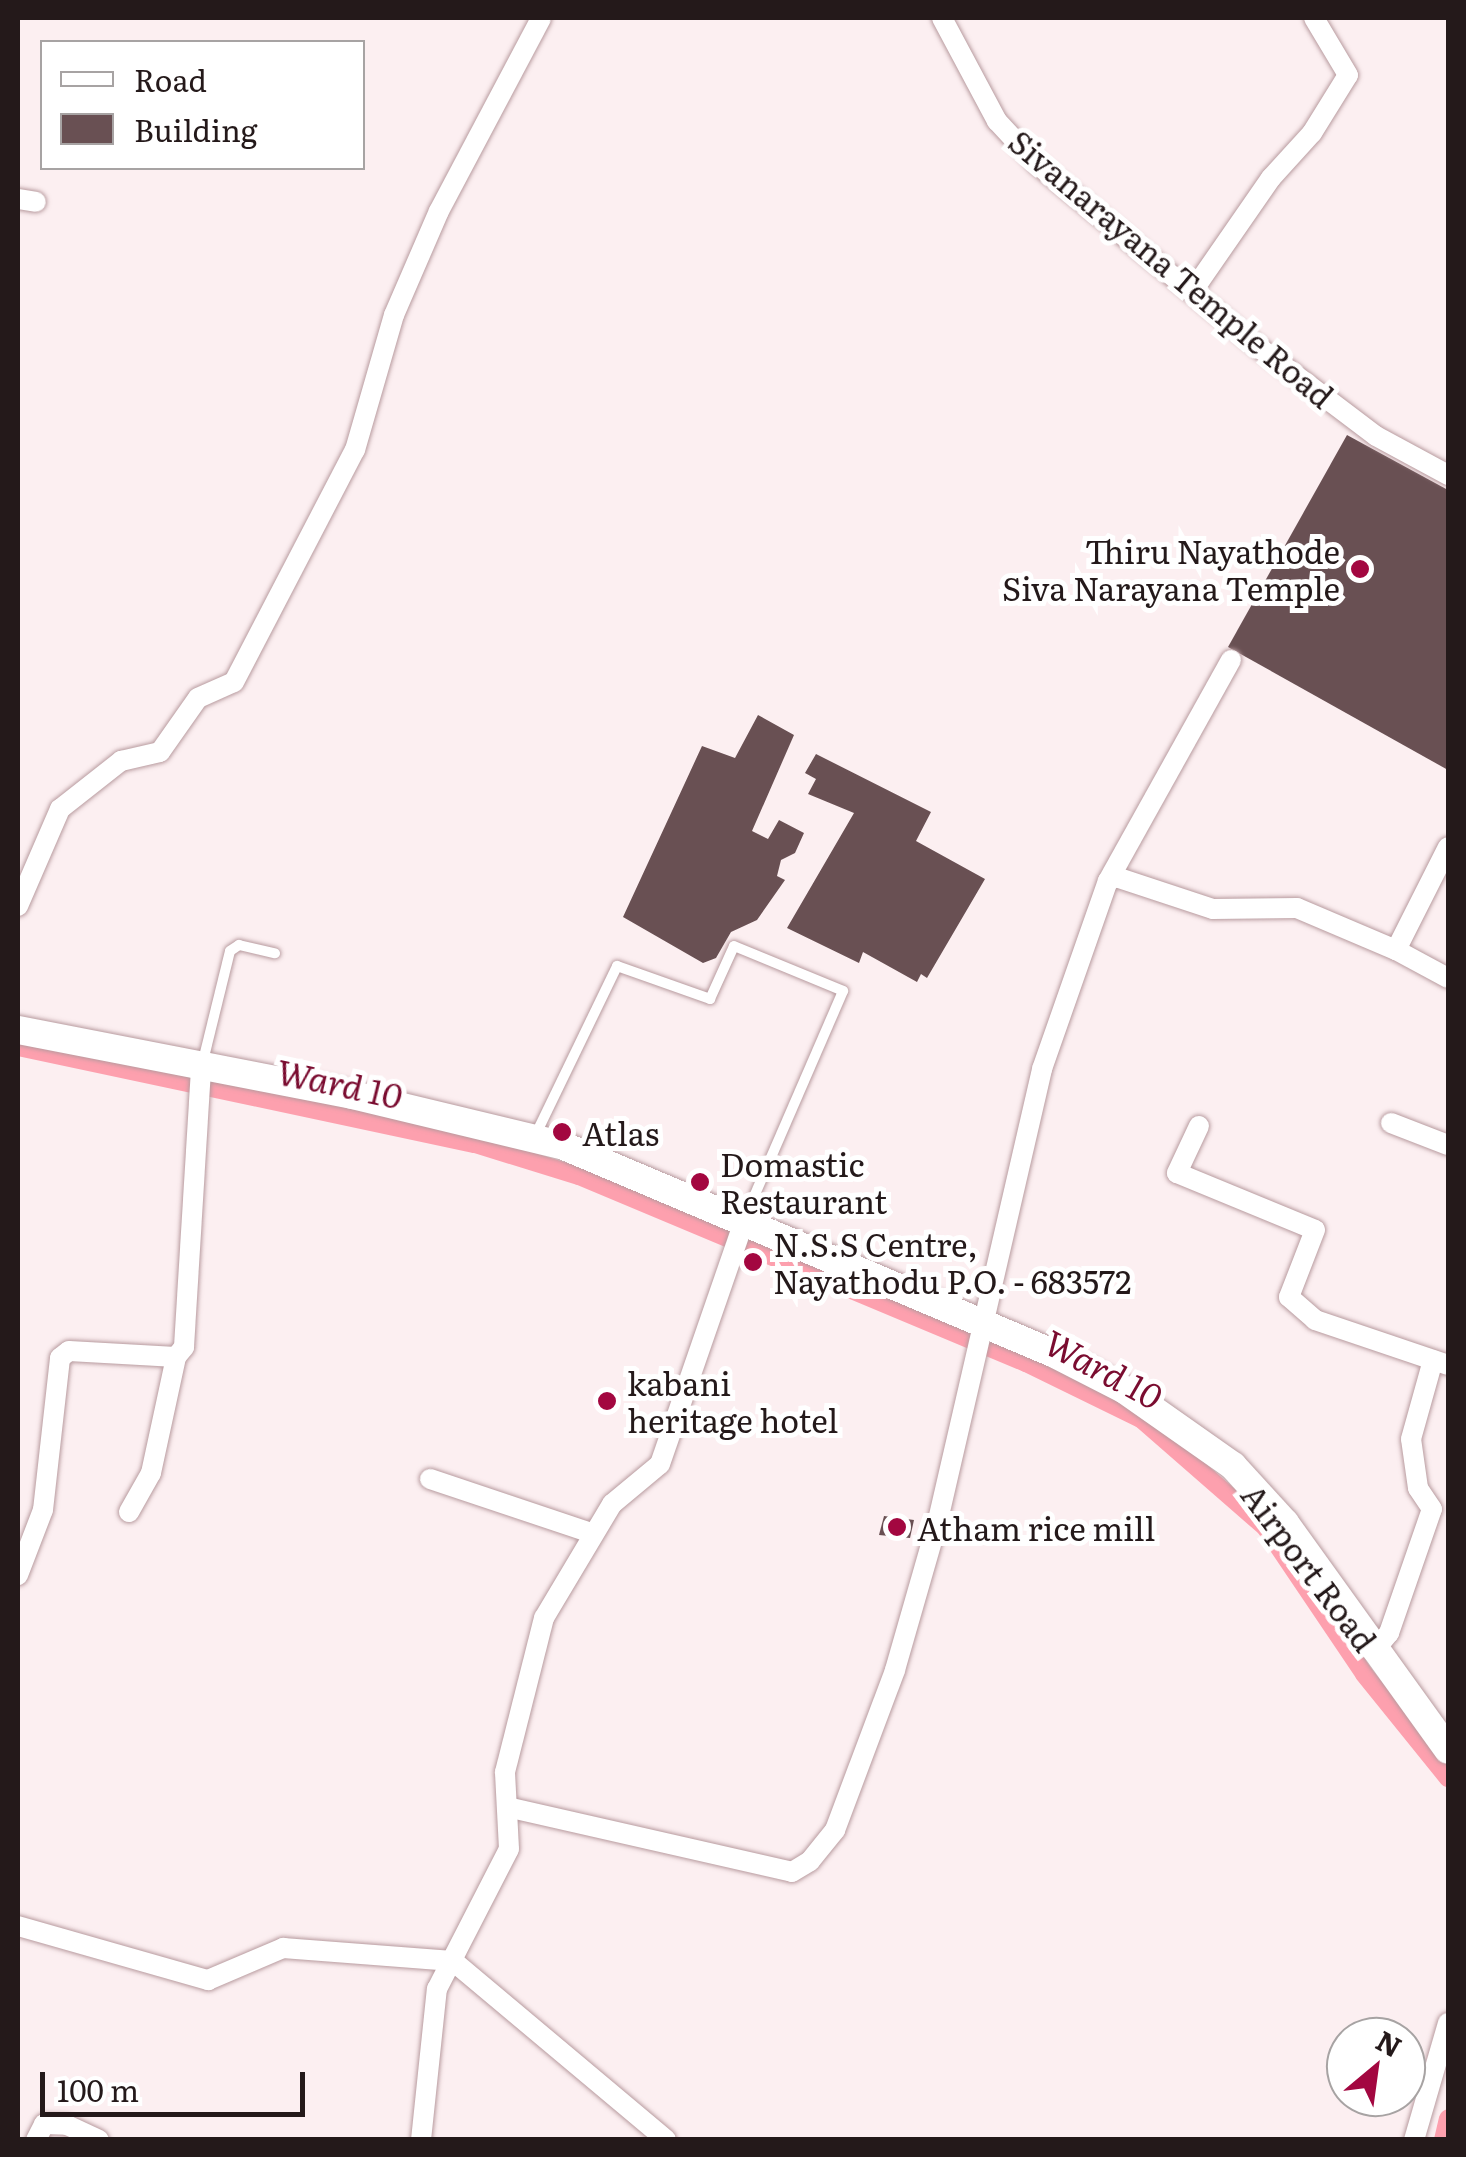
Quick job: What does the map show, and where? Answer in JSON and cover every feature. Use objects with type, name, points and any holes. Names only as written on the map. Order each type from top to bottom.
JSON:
[{"type":"main road","name":"Airport Road","points":[[18,1030],[201,1080],[534,1138],[743,1223],[978,1334],[1125,1390],[1233,1466],[1285,1523],[1373,1652],[1448,1750]]},
{"type":"street","points":[[18,906],[60,809],[120,761],[160,752],[191,705],[234,682],[355,450],[401,298],[541,18]]},
{"type":"street","name":"Sivanarayana Temple Road","points":[[942,18],[997,121],[1037,164],[1376,436],[1448,475]]},
{"type":"street","points":[[1192,292],[1271,178],[1312,133],[1348,75],[1314,18]]},
{"type":"street","points":[[507,1807],[792,1872],[810,1862],[834,1830],[895,1670],[1042,1070],[1108,880],[1231,660]]},
{"type":"street","points":[[1396,950],[1448,847]]},
{"type":"street","points":[[1108,880],[1116,877],[1212,910],[1297,908],[1396,950],[1448,978]]},
{"type":"street","points":[[129,1512],[151,1473],[176,1357],[184,1347],[201,1080]]},
{"type":"street","points":[[1391,1123],[1448,1145]]},
{"type":"street","points":[[1198,1126],[1176,1173],[1316,1230],[1289,1297],[1315,1320],[1440,1362],[1411,1439],[1418,1488],[1432,1509],[1389,1634],[1373,1652]]},
{"type":"street","points":[[421,2140],[436,1990],[509,1849],[505,1772],[544,1618],[612,1504],[660,1464],[743,1223]]},
{"type":"street","points":[[18,1575],[42,1510],[60,1358],[69,1351],[176,1357]]},
{"type":"street","points":[[430,1479],[592,1533]]},
{"type":"street","points":[[18,1926],[208,1980],[283,1948],[452,1961],[666,2140]]},
{"type":"street","points":[[1414,2140],[1448,2023]]},
{"type":"street","points":[[36,2140],[44,2124],[67,2124],[99,2140]]},
{"type":"lane","points":[[201,1080],[230,951],[240,945],[275,952]]},
{"type":"lane","points":[[534,1138],[616,966],[710,999],[734,946],[843,990],[743,1223]]},
{"type":"building","name":"Thiru Nayathode Siva Narayana Temple","points":[[1347,435],[1448,490],[1448,770],[1228,647]]},
{"type":"building","points":[[758,715],[794,735],[752,831],[768,839],[779,820],[804,833],[795,853],[781,860],[777,876],[785,880],[757,920],[731,932],[716,958],[703,963],[623,917],[702,746],[735,758]]},
{"type":"building","points":[[816,754],[931,812],[916,841],[985,879],[927,978],[921,974],[917,982],[863,952],[859,963],[787,928],[854,813],[808,794],[816,779],[805,773]]},
{"type":"building","name":"Atham rice mill","points":[[884,1516],[914,1520],[910,1538],[879,1535]]},
{"type":"waterway","name":"Ward 10","points":[[18,1047],[475,1144],[579,1176],[1026,1363],[1141,1419],[1265,1527],[1364,1674],[1448,1778]]},
{"type":"waterway","name":"Ward 10","points":[[1443,2140],[1448,2119]]},
{"type":"place","name":"Thiru Nayathode Siva Narayana Temple","points":[[1360,569]]},
{"type":"place","name":"Atlas","points":[[562,1132]]},
{"type":"place","name":"Domastic Restaurant","points":[[700,1182]]},
{"type":"place","name":"N.S.S Centre, Nayathodu P.O. - 683572","points":[[753,1262]]},
{"type":"place","name":"kabani heritage hotel","points":[[607,1401]]},
{"type":"place","name":"Atham rice mill","points":[[897,1527]]}]
